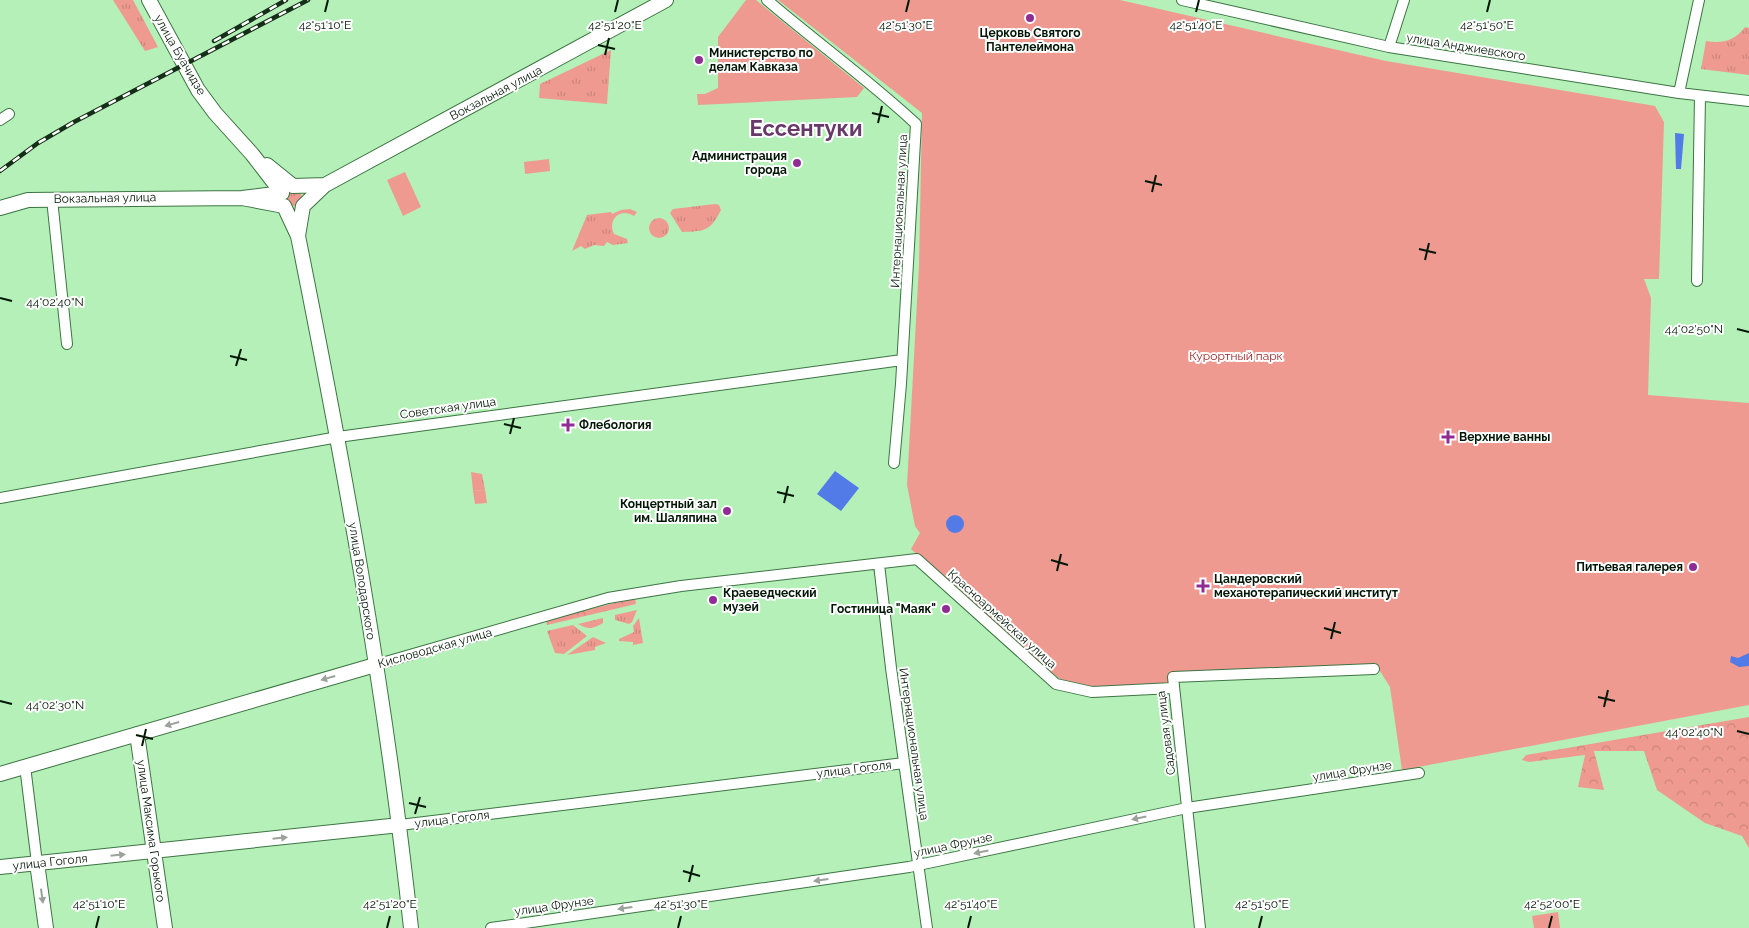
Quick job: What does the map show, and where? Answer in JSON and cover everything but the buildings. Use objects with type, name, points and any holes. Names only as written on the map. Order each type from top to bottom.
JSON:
[{"type":"main road","name":"улица Буачидзе","points":[[149,0],[198,90],[215,113],[286,195]]},
{"type":"main road","name":"Вокзальная улица","points":[[325,185],[666,0]]},
{"type":"main road","points":[[286,195],[325,185]]},
{"type":"main road","points":[[286,195],[294,211],[303,206],[325,185]]},
{"type":"main road","points":[[286,195],[301,188],[305,194],[298,236]]},
{"type":"main road","name":"Вокзальная улица","points":[[0,208],[28,200],[242,198],[286,195]]},
{"type":"main road","points":[[286,195],[298,236]]},
{"type":"main road","name":"улица Володарского","points":[[298,236],[338,436],[400,826],[411,928]]},
{"type":"main road","name":"Кисловодская улица","points":[[0,774],[375,665]]},
{"type":"main road","name":"улица Максима Горького","points":[[137,734],[164,928]]},
{"type":"main road","name":"улица Гоголя","points":[[0,868],[400,826]]},
{"type":"main road","points":[[37,863],[46,928]]},
{"type":"street","name":"Интернациональная улица","points":[[767,0],[825,50],[889,99],[916,124],[894,462]]},
{"type":"street","name":"улица Анджиевского","points":[[1182,0],[1389,48],[1679,93],[1749,101]]},
{"type":"street","points":[[1389,48],[1404,0]]},
{"type":"street","points":[[1679,93],[1699,0]]},
{"type":"street","points":[[1697,281],[1700,96]]},
{"type":"street","points":[[52,199],[66,344]]},
{"type":"street","name":"Советская улица","points":[[0,498],[338,436],[902,360]]},
{"type":"street","name":"Красноармейская улица","points":[[879,564],[917,559],[1056,684],[1092,692],[1173,688]]},
{"type":"street","name":"Интернациональная улица","points":[[879,564],[927,928]]},
{"type":"street","name":"Кисловодская улица","points":[[375,665],[608,598],[681,586],[879,564]]},
{"type":"street","name":"Садовая улица","points":[[1200,928],[1173,677],[1374,669]]},
{"type":"street","name":"улица Гоголя","points":[[400,826],[904,763]]},
{"type":"street","points":[[25,766],[37,863]]},
{"type":"street","name":"улица Фрунзе","points":[[491,928],[919,865],[1187,808],[1419,773]]},
{"type":"green space","points":[[113,0],[133,0],[158,47],[145,51]]},
{"type":"green space","points":[[746,0],[756,0],[864,88],[857,97],[698,105],[697,94],[705,94],[718,88],[718,37]]},
{"type":"green space","name":"Курортный парк","points":[[778,0],[1120,0],[1386,61],[1655,106],[1664,122],[1659,279],[1644,279],[1651,298],[1648,395],[1749,403],[1749,705],[1402,770],[1390,687],[1380,671],[1094,687],[1060,679],[1011,639],[911,549],[920,533],[915,526],[907,485],[919,265],[922,113]]},
{"type":"green space","points":[[1745,27],[1749,28],[1749,75],[1701,69],[1706,41],[1722,42],[1737,36]]},
{"type":"green space","points":[[611,50],[607,104],[539,98],[540,84]]},
{"type":"green space","points":[[549,159],[550,171],[525,174],[524,162]]},
{"type":"green space","points":[[405,172],[421,207],[403,216],[387,180]]},
{"type":"green space","points":[[294,190],[302,198],[294,206],[286,198]]},
{"type":"green space","points":[[719,205],[721,210],[714,222],[710,226],[697,231],[682,232],[670,213],[673,209]]},
{"type":"green space","points":[[630,209],[637,212],[634,216],[624,213],[620,214],[616,216],[612,224],[614,234],[627,239],[628,243],[613,245],[607,242],[604,246],[594,245],[585,249],[581,246],[572,251],[587,215],[611,212],[612,214]]},
{"type":"green space","points":[[659,218],[666,221],[669,228],[666,235],[659,238],[652,235],[649,228],[652,221]]},
{"type":"green space","points":[[471,472],[482,474],[485,490],[473,491]]},
{"type":"green space","points":[[485,490],[487,503],[475,504],[473,491]]},
{"type":"green space","points":[[635,598],[636,604],[547,625],[546,620]]},
{"type":"green space","points":[[637,610],[632,622],[629,624],[615,620],[615,615]]},
{"type":"green space","points":[[603,618],[603,623],[593,628],[578,624]]},
{"type":"green space","points":[[639,618],[643,643],[633,645],[633,642],[619,641],[619,639],[634,632],[633,626]]},
{"type":"green space","points":[[573,625],[587,636],[564,654],[555,653],[547,631]]},
{"type":"green space","points":[[593,637],[606,643],[595,647],[595,650],[567,655]]},
{"type":"green space","points":[[1749,717],[1749,848],[1742,836],[1705,823],[1657,790],[1644,751],[1594,751],[1604,790],[1578,787],[1585,755],[1529,762],[1522,760],[1526,755]]},
{"type":"green space","points":[[1558,912],[1560,928],[1534,928],[1532,916]]},
{"type":"water","points":[[1675,133],[1684,134],[1681,169],[1676,169]]},
{"type":"water","points":[[835,471],[859,488],[841,511],[817,494]]},
{"type":"water","points":[[955,515],[961,518],[964,524],[961,530],[955,533],[949,530],[946,524],[949,518]]},
{"type":"water","points":[[1749,653],[1749,666],[1739,667],[1730,662],[1731,656],[1738,658]]},
{"type":"railway","points":[[214,41],[286,0]]},
{"type":"railway","points":[[0,171],[38,143],[74,122],[308,0]]},
{"type":"place","name":"Церковь Святого Пантелеймона","points":[[1030,18]]},
{"type":"place","name":"Министерство по делам Кавказа","points":[[699,60]]},
{"type":"place","name":"Администрация города","points":[[797,163]]},
{"type":"place","name":"Флебология","points":[[568,425]]},
{"type":"place","name":"Верхние ванны","points":[[1448,437]]},
{"type":"place","name":"Концертный зал им. Шаляпина","points":[[727,511]]},
{"type":"place","name":"Питьевая галерея","points":[[1693,567]]},
{"type":"place","name":"Цандеровский механотерапический институт","points":[[1203,586]]},
{"type":"place","name":"Краеведческий музей","points":[[713,600]]},
{"type":"place","name":"Гостиница \"Маяк\"","points":[[946,609]]},
{"type":"district","name":"Ессентуки","points":[[806,128]]}]
